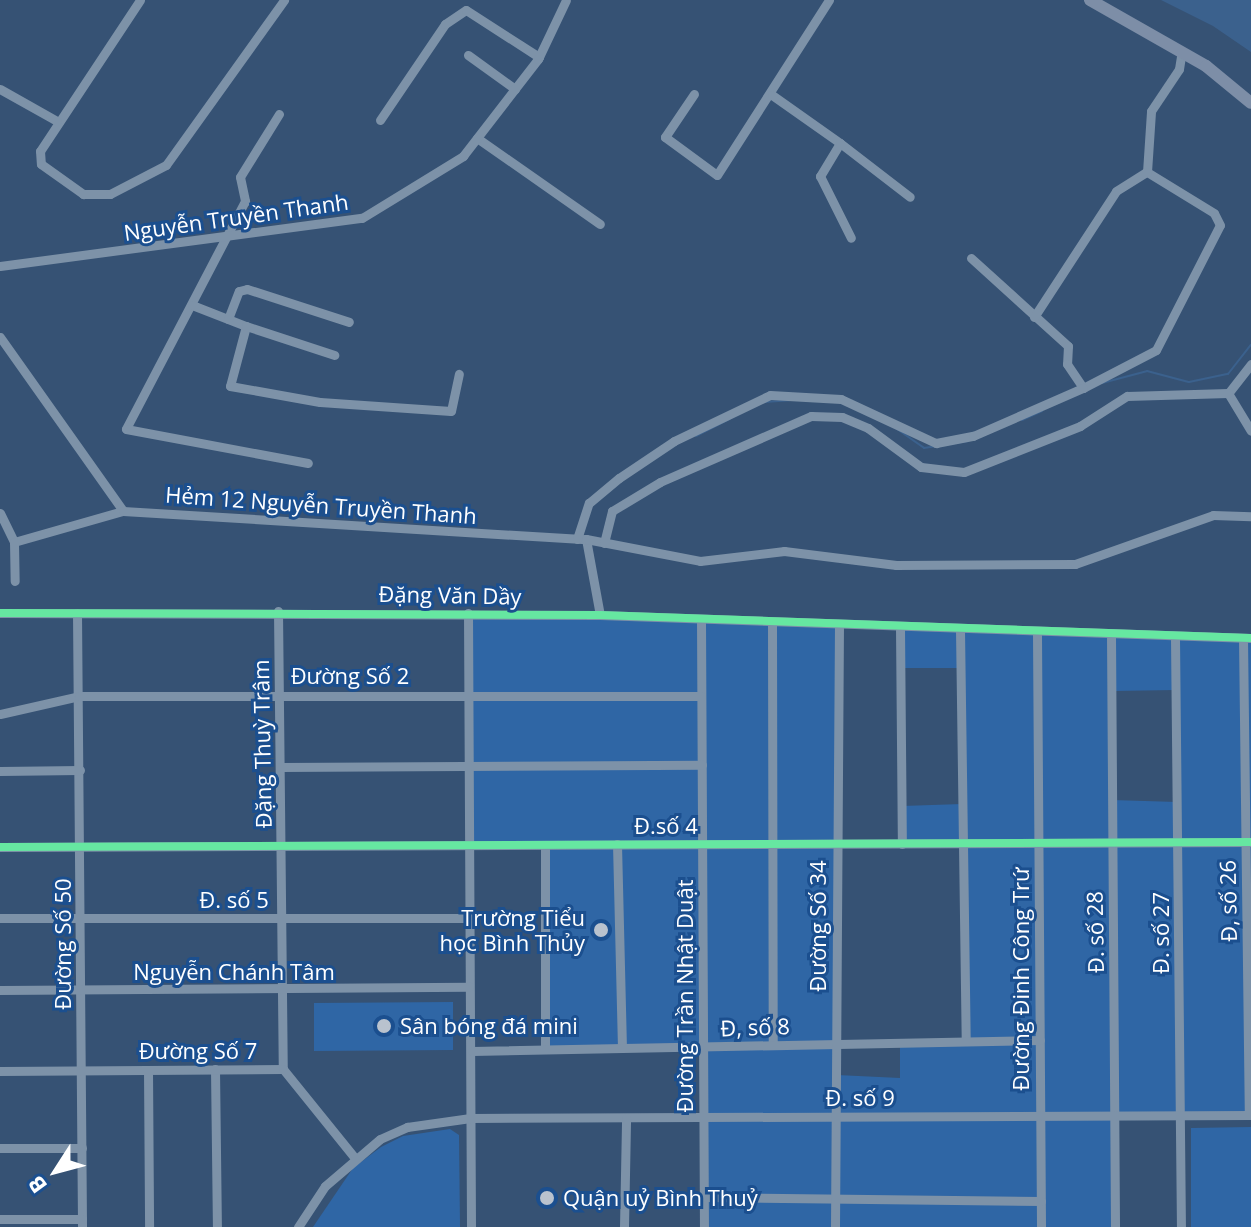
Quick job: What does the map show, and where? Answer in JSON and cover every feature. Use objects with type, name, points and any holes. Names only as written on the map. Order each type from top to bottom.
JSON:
[{"type":"main road","points":[[1090,0],[1182,51],[1251,103]]},
{"type":"street","points":[[140,0],[57,121],[39,161],[83,194],[110,194],[158,170],[284,0]]},
{"type":"street","name":"Nguyễn Truyền Thanh","points":[[0,266],[362,218],[463,156],[539,57],[566,0]]},
{"type":"street","points":[[694,94],[665,137],[717,175],[772,95],[829,0]]},
{"type":"street","points":[[380,120],[445,24],[466,10],[539,57]]},
{"type":"street","points":[[1147,172],[1151,111],[1179,69],[1182,51]]},
{"type":"street","points":[[468,55],[515,89]]},
{"type":"street","points":[[0,89],[57,121]]},
{"type":"street","points":[[772,95],[910,197]]},
{"type":"street","points":[[279,114],[240,177],[245,201],[126,429],[308,463]]},
{"type":"street","points":[[477,138],[600,224]]},
{"type":"street","points":[[840,143],[819,171],[851,238]]},
{"type":"street","points":[[1034,317],[1116,191],[1147,172]]},
{"type":"street","points":[[600,615],[581,539],[589,503],[619,478],[770,395],[841,399],[936,443],[973,436],[1083,388],[1156,350],[1217,237],[1214,213],[1147,172]]},
{"type":"street","points":[[971,258],[1068,346],[1067,364],[1083,388]]},
{"type":"street","points":[[228,319],[239,291],[247,289],[349,322]]},
{"type":"street","points":[[192,305],[334,355]]},
{"type":"street","points":[[246,326],[230,386],[320,402],[451,411],[459,374]]},
{"type":"street","points":[[0,337],[123,511]]},
{"type":"street","points":[[604,543],[612,511],[660,482],[811,416],[868,428],[921,467],[964,472],[1080,426],[1127,396],[1228,393],[1251,364]]},
{"type":"street","points":[[1228,393],[1251,431]]},
{"type":"street","name":"Hẻm 12 Nguyễn Truyền Thanh","points":[[14,542],[123,511],[581,539],[700,561],[784,551],[896,565],[1075,564],[1213,515],[1251,516]]},
{"type":"street","points":[[0,513],[14,542],[15,581]]},
{"type":"street","name":"Đặng Văn Dầy","points":[[0,613],[278,611],[600,615],[1037,635],[1247,638]]},
{"type":"street","name":"Đặng Thuỳ Trâm","points":[[278,611],[283,1069]]},
{"type":"street","name":"Đường Số 50","points":[[77,613],[82,1223]]},
{"type":"street","points":[[468,613],[471,1227]]},
{"type":"street","name":"Đường Trần Nhật Duật","points":[[701,620],[704,1227]]},
{"type":"street","points":[[772,622],[773,1045]]},
{"type":"street","name":"Đường Số 34","points":[[835,1227],[839,625]]},
{"type":"street","points":[[900,628],[902,844]]},
{"type":"street","points":[[960,630],[966,1040]]},
{"type":"street","name":"Đường Đinh Công Trứ","points":[[1037,635],[1041,1227]]},
{"type":"street","name":"Đ. số 28","points":[[1111,636],[1115,1227]]},
{"type":"street","name":"Đ. số 27","points":[[1175,638],[1181,1227]]},
{"type":"street","name":"Đ, số 26","points":[[1247,638],[1250,1114]]},
{"type":"street","name":"Đường Số 2","points":[[0,714],[79,696],[280,693],[701,696]]},
{"type":"street","points":[[280,767],[702,765]]},
{"type":"street","points":[[0,771],[80,770]]},
{"type":"street","name":"Đ.số 4","points":[[0,847],[1248,842]]},
{"type":"street","points":[[617,844],[622,1048]]},
{"type":"street","points":[[545,845],[545,1049]]},
{"type":"street","name":"Đ. số 5","points":[[0,918],[469,918]]},
{"type":"street","name":"Nguyễn Chánh Tâm","points":[[0,990],[469,987]]},
{"type":"street","name":"Đ, số 8","points":[[472,1051],[837,1041],[1040,1040]]},
{"type":"street","points":[[215,1069],[217,1227]]},
{"type":"street","name":"Đường Số 7","points":[[0,1071],[283,1069],[354,1157]]},
{"type":"street","points":[[148,1070],[149,1227]]},
{"type":"street","name":"Đ. số 9","points":[[354,1157],[407,1127],[470,1118],[1250,1114]]},
{"type":"street","points":[[624,1227],[626,1118]]},
{"type":"street","points":[[0,1148],[82,1148]]},
{"type":"street","points":[[298,1227],[354,1157]]},
{"type":"street","points":[[705,1197],[1041,1201]]},
{"type":"street","points":[[0,1219],[82,1223]]},
{"type":"shaded area","points":[[1161,0],[1251,0],[1251,52],[1213,26]]},
{"type":"shaded area","points":[[468,613],[839,625],[837,1075],[900,1078],[900,1045],[966,1040],[963,843],[902,844],[902,806],[962,804],[960,668],[900,668],[900,628],[1251,638],[1251,1115],[1115,1115],[1115,1227],[704,1227],[704,1047],[547,1047],[548,845],[467,845]],"holes":[[[1176,690],[1177,802],[1112,800],[1112,691]]]},
{"type":"shaded area","name":"Sân bóng đá mini","points":[[453,1002],[453,1050],[314,1051],[314,1003]]},
{"type":"shaded area","points":[[1251,1127],[1251,1227],[1191,1227],[1191,1128]]},
{"type":"shaded area","points":[[450,1129],[459,1135],[460,1227],[313,1227],[353,1168],[381,1147],[403,1136]]},
{"type":"waterway","points":[[1102,383],[1147,371],[1189,382],[1228,374],[1251,345]]},
{"type":"waterway","points":[[764,402],[790,400]]},
{"type":"waterway","points":[[1022,420],[1042,411]]},
{"type":"waterway","points":[[696,436],[730,419]]},
{"type":"waterway","points":[[897,429],[924,448],[968,441]]},
{"type":"cycle path","points":[[0,613],[600,615],[1251,638]]},
{"type":"cycle path","points":[[0,847],[1251,842]]},
{"type":"place","name":"Trường Tiểu học Bình Thủy","points":[[601,930]]},
{"type":"place","name":"Sân bóng đá mini","points":[[384,1026]]},
{"type":"place","name":"Quận uỷ Bình Thuỷ","points":[[547,1198]]}]
